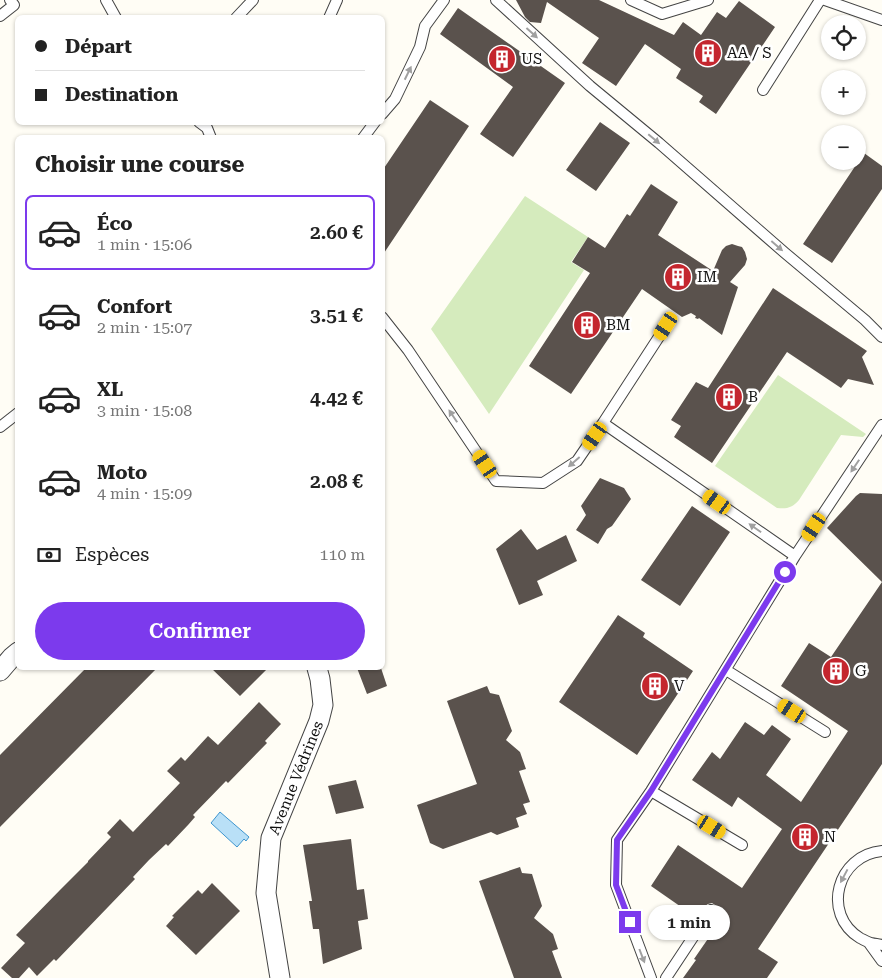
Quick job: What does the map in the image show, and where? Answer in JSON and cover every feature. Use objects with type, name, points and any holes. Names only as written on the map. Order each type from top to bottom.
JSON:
[{"type":"street","points":[[0,671],[15,654]]},
{"type":"street","name":"Avenue Védrines","points":[[280,978],[266,894],[271,838],[320,721],[323,705],[318,670]]},
{"type":"lane","points":[[0,16],[14,6],[10,0]]},
{"type":"lane","points":[[106,0],[114,15]]},
{"type":"lane","points":[[239,15],[253,0]]},
{"type":"lane","points":[[330,15],[337,0]]},
{"type":"lane","points":[[385,111],[395,99],[420,47],[425,26],[444,0]]},
{"type":"lane","points":[[496,0],[590,86],[865,320],[882,337]]},
{"type":"lane","points":[[631,0],[662,14],[708,0]]},
{"type":"lane","points":[[763,90],[820,0]]},
{"type":"lane","points":[[824,0],[882,20]]},
{"type":"lane","points":[[385,321],[408,350],[496,481],[543,483],[577,461],[666,326]]},
{"type":"lane","points":[[0,427],[15,415]]},
{"type":"lane","points":[[603,423],[795,556]]},
{"type":"lane","points":[[651,978],[616,885],[617,840],[651,791],[795,556],[882,425]]},
{"type":"lane","points":[[726,670],[825,732]]},
{"type":"lane","points":[[651,791],[742,845]]},
{"type":"lane","points":[[882,851],[872,852],[857,859],[845,872],[839,887],[838,904],[842,920],[852,933],[869,943],[882,945]]},
{"type":"lane","points":[[666,978],[711,910]]},
{"type":"lane","points":[[869,943],[882,961]]},
{"type":"green space","points":[[525,196],[588,237],[571,262],[584,270],[489,414],[431,329]]},
{"type":"green space","points":[[778,375],[866,434],[863,437],[841,435],[799,500],[794,505],[784,508],[777,508],[715,466]]},
{"type":"water","points":[[220,812],[249,837],[246,841],[244,839],[237,847],[211,823]]},
{"type":"building","name":"AA / S","points":[[516,0],[599,0],[674,35],[683,22],[701,35],[717,12],[726,18],[739,1],[775,27],[716,114],[699,102],[703,96],[676,78],[681,69],[645,44],[616,86],[582,63],[599,38],[547,2],[541,23],[530,22],[525,17]]},
{"type":"building","name":"US","points":[[458,8],[565,83],[513,157],[480,134],[513,87],[440,34]]},
{"type":"building","points":[[430,100],[469,126],[385,252],[385,167]]},
{"type":"building","points":[[600,122],[630,143],[596,191],[566,170]]},
{"type":"building","points":[[866,154],[882,166],[882,189],[832,263],[803,244],[853,170],[866,170]]},
{"type":"building","points":[[651,184],[678,202],[658,235],[713,271],[722,250],[726,246],[732,244],[742,247],[745,252],[747,259],[745,265],[730,282],[738,287],[722,335],[699,318],[695,318],[696,316],[691,313],[682,317],[642,289],[571,394],[529,366],[590,273],[572,262],[588,237],[605,248],[627,214],[630,216]]},
{"type":"building","points":[[773,288],[867,351],[862,357],[874,385],[848,379],[841,388],[787,352],[712,463],[674,437],[681,426],[671,420],[696,382],[708,388]]},
{"type":"building","points":[[600,478],[624,488],[631,499],[612,526],[607,529],[598,544],[576,530],[586,515],[581,506]]},
{"type":"building","points":[[860,493],[882,494],[882,582],[827,528]]},
{"type":"building","points":[[692,506],[730,532],[680,606],[641,580]]},
{"type":"building","points":[[521,529],[537,550],[566,535],[577,561],[537,581],[543,595],[519,605],[496,549]]},
{"type":"building","points":[[882,582],[882,764],[758,949],[778,962],[767,978],[683,978],[714,930],[709,926],[718,910],[712,903],[708,904],[697,918],[651,886],[678,845],[742,888],[782,829],[738,797],[732,807],[692,780],[712,752],[720,759],[745,722],[764,735],[772,725],[791,739],[766,775],[801,802],[848,731],[781,686],[809,643],[831,657]]},
{"type":"building","name":"V","points":[[618,615],[645,633],[643,637],[693,671],[637,755],[559,702]]},
{"type":"building","points":[[84,670],[155,670],[0,827],[0,755]]},
{"type":"building","points":[[213,670],[266,670],[240,696]]},
{"type":"building","points":[[358,670],[382,670],[387,686],[367,694]]},
{"type":"building","points":[[487,686],[490,693],[499,695],[512,731],[506,740],[520,752],[526,769],[519,771],[530,802],[523,804],[527,814],[516,818],[519,827],[497,835],[491,832],[443,849],[430,843],[417,805],[477,784],[447,701]]},
{"type":"building","points":[[259,702],[281,724],[265,741],[267,743],[193,815],[195,817],[168,846],[166,844],[149,860],[133,877],[135,879],[56,961],[54,959],[37,976],[29,967],[19,978],[12,978],[1,968],[25,943],[16,935],[111,837],[107,833],[120,819],[133,832],[180,783],[167,771],[181,757],[185,761],[208,736],[218,745]]},
{"type":"building","points":[[356,780],[364,808],[336,814],[328,786]]},
{"type":"building","points":[[351,839],[357,890],[364,889],[368,919],[358,921],[362,949],[323,964],[319,929],[313,929],[309,901],[312,901],[303,845]]},
{"type":"building","points":[[520,867],[522,873],[532,874],[542,906],[534,918],[553,934],[558,949],[552,951],[562,978],[514,978],[479,881]]},
{"type":"building","points":[[212,883],[240,911],[196,955],[166,926],[174,917],[172,916],[198,890],[202,894]]},
{"type":"place","name":"AA / S","points":[[708,53]]},
{"type":"place","name":"US","points":[[502,59]]},
{"type":"place","name":"IM","points":[[678,277]]},
{"type":"place","name":"BM","points":[[587,325]]},
{"type":"place","name":"B","points":[[729,397]]},
{"type":"place","name":"G","points":[[836,671]]},
{"type":"place","name":"V","points":[[655,686]]},
{"type":"place","name":"N","points":[[805,837]]},
{"type":"route","points":[[630,922],[616,885],[617,840],[651,791],[785,572]]}]
